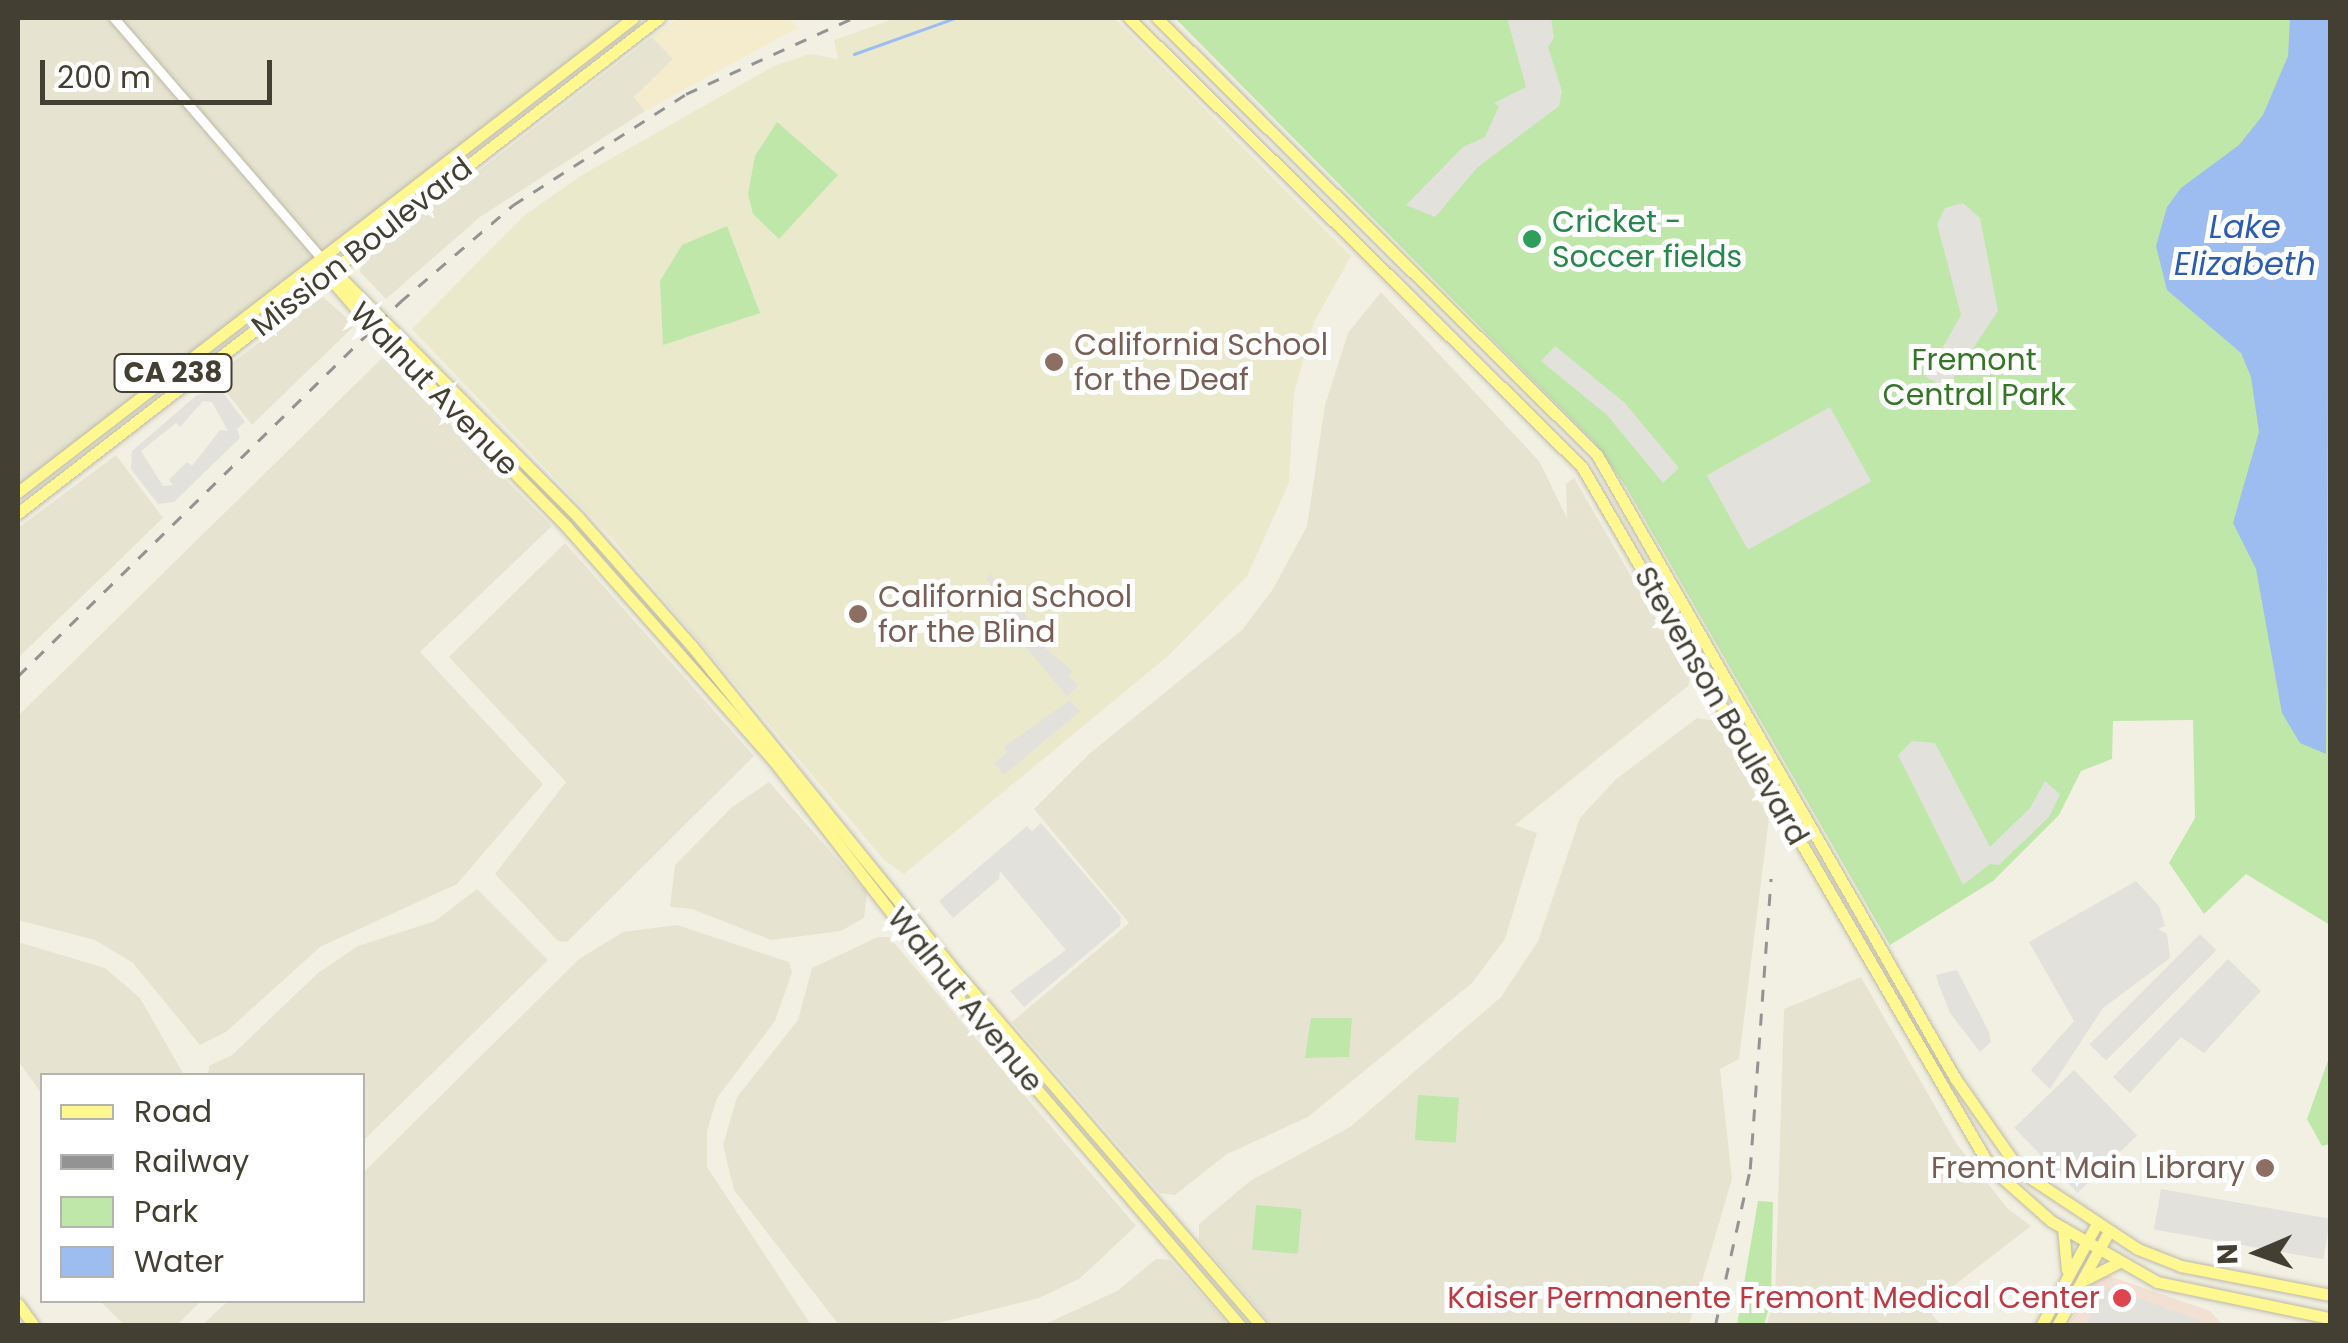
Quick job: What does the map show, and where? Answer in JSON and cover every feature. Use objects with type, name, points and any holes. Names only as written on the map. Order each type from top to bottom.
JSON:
[{"type":"main road","name":"Mission Boulevard","points":[[18,492],[634,18]]},
{"type":"main road","name":"Mission Boulevard","points":[[18,512],[659,18]]},
{"type":"main road","name":"Stevenson Boulevard","points":[[1129,18],[1582,467],[1972,1141],[2018,1196],[2098,1251],[2179,1289],[2330,1318]]},
{"type":"main road","name":"Stevenson Boulevard","points":[[1157,18],[1597,456],[1980,1120],[2031,1182],[2108,1233],[2181,1266],[2330,1294]]},
{"type":"main road","name":"Walnut Avenue","points":[[322,259],[733,714],[947,985],[1240,1326]]},
{"type":"main road","name":"Walnut Avenue","points":[[331,270],[578,517],[691,645],[949,964],[1262,1326]]},
{"type":"main road","points":[[2041,1326],[2096,1225]]},
{"type":"main road","points":[[2063,1228],[2070,1262],[2063,1284]]},
{"type":"main road","points":[[2057,1326],[2108,1233]]},
{"type":"main road","points":[[2079,1285],[2118,1262]]},
{"type":"main road","points":[[18,1304],[34,1326]]},
{"type":"street","points":[[114,18],[322,259]]},
{"type":"shaded area","points":[[18,18],[625,18],[18,488]]},
{"type":"shaded area","points":[[678,18],[787,18],[799,27],[645,111],[634,97],[673,59],[652,37]]},
{"type":"shaded area","name":"California School for the Deaf","points":[[896,18],[1114,18],[1351,256],[1314,322],[1294,393],[1289,483],[1247,576],[1168,656],[904,874],[884,860],[611,537],[412,329],[525,215],[582,175],[774,66],[810,54],[838,59],[834,40]]},
{"type":"shaded area","points":[[1507,18],[1551,18],[1554,38],[1548,47],[1562,91],[1559,106],[1478,167],[1435,217],[1406,205],[1463,147],[1485,137],[1499,106],[1494,103],[1526,87]]},
{"type":"shaded area","points":[[652,37],[673,59],[635,97],[645,111],[480,217],[386,299],[360,272],[361,262]]},
{"type":"shaded area","points":[[1963,203],[1980,218],[1998,311],[1948,386],[1926,377],[1961,315],[1937,224],[1945,208]]},
{"type":"shaded area","points":[[1381,292],[1539,461],[1567,518],[1566,484],[1574,478],[1690,677],[1688,686],[1515,825],[1537,833],[1505,939],[1472,983],[1308,1117],[1227,1154],[1175,1195],[1160,1193],[1012,1022],[1129,923],[1034,809],[1089,754],[1242,630],[1273,589],[1307,526],[1325,405],[1348,333]]},
{"type":"shaded area","points":[[322,296],[355,325],[252,425],[214,376]]},
{"type":"shaded area","points":[[1555,346],[1625,403],[1679,468],[1663,483],[1607,415],[1541,361]]},
{"type":"shaded area","points":[[383,357],[552,526],[420,652],[543,784],[457,884],[320,947],[226,1032],[200,1045],[133,963],[95,940],[18,920],[18,716]]},
{"type":"shaded area","points":[[221,390],[245,422],[237,429],[240,438],[174,502],[158,504],[131,469],[132,451],[197,395]],"holes":[[[203,401],[212,402],[228,431],[220,430],[192,466],[187,462],[169,480],[173,485],[163,486],[141,451],[176,423],[180,427]]]},
{"type":"shaded area","points":[[1830,407],[1871,481],[1748,550],[1707,475]]},
{"type":"shaded area","points":[[116,455],[163,518],[18,658],[18,528]]},
{"type":"shaded area","points":[[565,543],[754,756],[567,942],[558,941],[495,874],[566,782],[449,657]]},
{"type":"shaded area","points":[[989,573],[1049,643],[1045,648],[1073,671],[1069,676],[1078,686],[1067,696],[1019,639],[1020,628],[996,610],[1004,602],[987,580]]},
{"type":"shaded area","points":[[1070,700],[1080,711],[1004,775],[994,763],[1007,752],[1004,747]]},
{"type":"shaded area","points":[[1697,718],[1715,721],[1769,818],[1739,1059],[1720,1069],[1732,1179],[1689,1325],[1272,1325],[1199,1240],[1199,1224],[1250,1181],[1350,1127],[1501,997],[1538,941],[1580,818],[1615,780]]},
{"type":"shaded area","points":[[1912,741],[1935,743],[1990,847],[2030,808],[2045,781],[2060,794],[2049,817],[1999,865],[1990,864],[1963,885],[1898,755]]},
{"type":"shaded area","points":[[769,782],[867,893],[864,918],[841,931],[771,940],[692,909],[670,907],[675,865],[732,807]]},
{"type":"shaded area","points":[[1041,823],[1121,917],[1120,926],[1024,1007],[1010,991],[1066,950],[1000,871],[999,879],[953,918],[939,901],[1027,826],[1032,831]]},
{"type":"shaded area","points":[[2136,881],[2159,906],[2165,926],[2158,929],[2167,934],[2170,958],[2103,1008],[2050,1089],[2031,1070],[2074,1021],[2029,942]]},
{"type":"shaded area","points":[[477,889],[548,960],[365,1139],[365,1073],[208,1073],[209,1066],[232,1055],[318,973],[358,946],[435,921]]},
{"type":"shaded area","points":[[677,925],[789,962],[792,972],[775,1021],[717,1098],[707,1131],[707,1167],[811,1325],[202,1325],[226,1303],[365,1303],[365,1171],[579,959],[623,932]]},
{"type":"shaded area","points":[[2200,934],[2216,950],[2106,1061],[2090,1044]]},
{"type":"shaded area","points":[[878,937],[889,937],[1136,1226],[1079,1279],[1039,1298],[929,1325],[839,1325],[734,1190],[723,1145],[737,1097],[798,1020],[812,968]]},
{"type":"shaded area","points":[[18,942],[105,968],[140,998],[183,1073],[40,1073],[40,1091],[18,1061]]},
{"type":"shaded area","points":[[2228,959],[2261,991],[2204,1053],[2181,1037],[2130,1093],[2113,1077]]},
{"type":"shaded area","points":[[1957,970],[1989,1032],[1991,1042],[1980,1052],[1950,1013],[1936,975]]},
{"type":"shaded area","points":[[1861,977],[1956,1143],[2007,1208],[2031,1226],[1926,1307],[1941,1325],[1766,1326],[1775,1299],[1784,1009]]},
{"type":"shaded area","points":[[2074,1070],[2137,1135],[2078,1193],[2014,1128]]},
{"type":"shaded area","points":[[2161,1189],[2330,1219],[2323,1259],[2154,1229]]},
{"type":"shaded area","points":[[1156,1259],[1170,1260],[1229,1325],[1043,1325],[1117,1291]]},
{"type":"shaded area","name":"Kaiser Permanente Fremont Medical Center","points":[[2098,1272],[2210,1311],[2223,1325],[2068,1326]]},
{"type":"shaded area","points":[[2107,1287],[2202,1321],[2201,1325],[2085,1325]]},
{"type":"shaded area","points":[[102,1303],[199,1303],[176,1326],[124,1325]]},
{"type":"green space","name":"Fremont Central Park","points":[[1175,18],[2330,18],[2330,925],[2246,874],[2204,914],[2169,863],[2195,818],[2193,720],[2113,721],[2112,759],[2081,771],[2059,815],[1993,881],[1890,945],[1626,487],[1595,443]]},
{"type":"green space","points":[[777,122],[838,175],[779,239],[753,214],[748,194],[755,156]]},
{"type":"green space","points":[[727,226],[760,313],[663,345],[660,281],[682,245]]},
{"type":"green space","points":[[1311,1018],[1352,1018],[1349,1057],[1305,1058]]},
{"type":"green space","points":[[2330,1055],[2330,1144],[2322,1146],[2307,1119]]},
{"type":"green space","points":[[1418,1095],[1459,1098],[1456,1143],[1415,1140]]},
{"type":"green space","points":[[1758,1201],[1773,1202],[1771,1301],[1764,1325],[1737,1325]]},
{"type":"green space","points":[[1256,1205],[1302,1209],[1298,1254],[1252,1250]]},
{"type":"water","name":"Lake Elizabeth","points":[[2290,18],[2330,18],[2326,754],[2300,743],[2282,713],[2256,569],[2233,523],[2259,432],[2251,377],[2241,353],[2167,290],[2156,246],[2167,207],[2181,188],[2239,145],[2263,115],[2288,56]]},
{"type":"waterway","points":[[854,54],[955,18]]},
{"type":"railway","points":[[18,676],[400,302],[513,205],[686,94],[853,18]]},
{"type":"railway","points":[[1715,1326],[1750,1169],[1771,879]]},
{"type":"place","name":"Cricket - Soccer fields","points":[[1532,239]]},
{"type":"place","name":"California School for the Deaf","points":[[1054,362]]},
{"type":"place","name":"California School for the Blind","points":[[858,614]]},
{"type":"place","name":"Fremont Main Library","points":[[2265,1168]]},
{"type":"place","name":"Kaiser Permanente Fremont Medical Center","points":[[2122,1298]]}]
